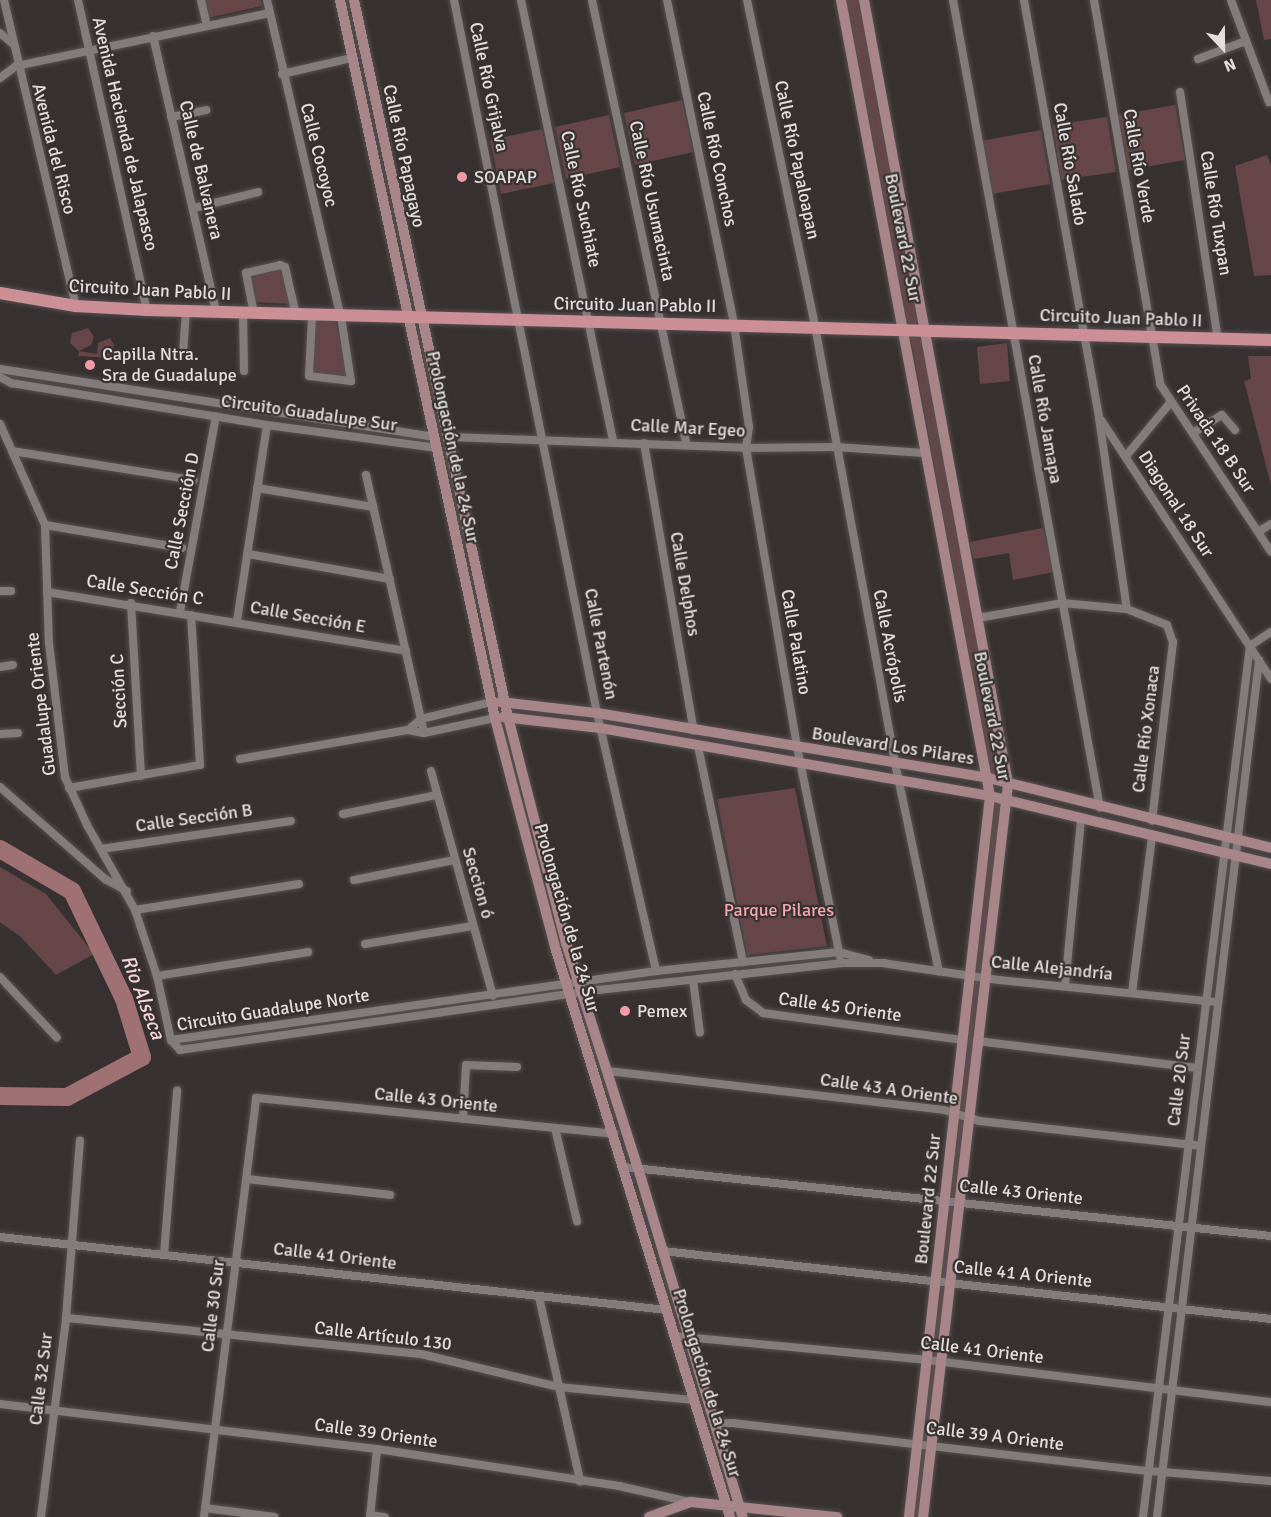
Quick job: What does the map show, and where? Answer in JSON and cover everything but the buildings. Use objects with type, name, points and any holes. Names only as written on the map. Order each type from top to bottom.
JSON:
[{"type":"main road","name":"Circuito Juan Pablo II","points":[[0,293],[76,306],[249,314],[521,322],[661,322],[1271,340]]},
{"type":"street","name":"Avenida del Risco","points":[[4,0],[16,66],[76,306]]},
{"type":"street","name":"Avenida Hacienda de Jalapasco","points":[[78,0],[147,310]]},
{"type":"street","points":[[201,0],[207,25]]},
{"type":"street","name":"Calle Cocoyoc","points":[[267,0],[282,74],[341,317],[352,379],[348,382],[309,376],[312,316]]},
{"type":"street","name":"Calle Río Papagayo","points":[[340,0],[408,319]]},
{"type":"street","name":"Calle Río Papagayo","points":[[354,0],[423,320]]},
{"type":"street","name":"Calle Río Grijalva","points":[[454,0],[521,322]]},
{"type":"street","name":"Calle Río Suchiate","points":[[521,0],[590,321],[612,441]]},
{"type":"street","name":"Calle Río Usumacinta","points":[[592,0],[686,444]]},
{"type":"street","name":"Calle Río Conchos","points":[[667,0],[734,324]]},
{"type":"street","name":"Calle Río Papaloapan","points":[[747,0],[814,326]]},
{"type":"street","name":"Boulevard 22 Sur","points":[[841,0],[904,329],[924,453],[989,778],[990,796],[909,1517]]},
{"type":"street","name":"Boulevard 22 Sur","points":[[864,0],[1008,784],[967,1118],[923,1517]]},
{"type":"street","name":"Calle Río Jamapa","points":[[953,0],[1100,808]]},
{"type":"street","name":"Calle Río Salado","points":[[1024,0],[1084,335]]},
{"type":"street","name":"Calle Río Verde","points":[[1094,0],[1152,338]]},
{"type":"street","points":[[1232,0],[1269,102]]},
{"type":"street","points":[[0,78],[16,66],[270,13]]},
{"type":"street","points":[[0,33],[12,43]]},
{"type":"street","name":"Calle de Balvanera","points":[[153,36],[216,312]]},
{"type":"street","points":[[1198,58],[1246,41]]},
{"type":"street","points":[[282,74],[352,58]]},
{"type":"street","name":"Calle Río Tuxpan","points":[[1180,92],[1218,339]]},
{"type":"street","points":[[171,117],[206,110]]},
{"type":"street","points":[[194,208],[258,192]]},
{"type":"street","points":[[244,370],[249,314],[246,273],[280,265],[285,267],[296,315]]},
{"type":"street","points":[[183,352],[186,310]]},
{"type":"street","name":"Prolongación de la 24 Sur","points":[[408,319],[495,718],[568,988],[728,1511]]},
{"type":"street","name":"Prolongación de la 24 Sur","points":[[423,320],[450,437],[508,717],[580,987],[638,1168],[741,1512]]},
{"type":"street","name":"Calle Partenón","points":[[521,322],[600,728],[656,971]]},
{"type":"street","name":"Calle Palatino","points":[[734,324],[749,427],[746,448],[797,747],[841,963]]},
{"type":"street","name":"Calle Acrópolis","points":[[814,326],[895,763],[939,971]]},
{"type":"street","name":"Diagonal 18 Sur","points":[[1084,335],[1099,417],[1271,679]]},
{"type":"street","name":"Privada 18 B Sur","points":[[1152,338],[1158,378],[1170,403],[1193,433],[1271,552]]},
{"type":"street","name":"Circuito Guadalupe Sur","points":[[0,369],[302,416],[436,442]]},
{"type":"street","name":"Circuito Guadalupe Sur","points":[[0,378],[267,425],[436,442]]},
{"type":"street","points":[[146,405],[148,392]]},
{"type":"street","points":[[1126,456],[1170,403]]},
{"type":"street","points":[[1193,433],[1222,415],[1235,430]]},
{"type":"street","name":"Calle Sección D","points":[[180,612],[216,416]]},
{"type":"street","points":[[300,429],[302,416]]},
{"type":"street","points":[[978,618],[1062,603],[1127,609],[1099,417]]},
{"type":"street","name":"Guadalupe Oriente","points":[[0,424],[45,525],[47,592],[58,731],[69,788],[101,849],[127,891],[135,910],[157,976],[171,1040]]},
{"type":"street","name":"Calle Sección E","points":[[267,425],[237,621],[406,651]]},
{"type":"street","name":"Calle Mar Egeo","points":[[450,437],[612,441],[746,448],[836,447],[924,453]]},
{"type":"street","name":"Calle Delphos","points":[[644,444],[694,730]]},
{"type":"street","name":"Calle Sección D","points":[[12,451],[194,480]]},
{"type":"street","points":[[366,475],[424,733]]},
{"type":"street","points":[[257,488],[373,507]]},
{"type":"street","name":"Calle Sección D","points":[[45,525],[183,548]]},
{"type":"street","points":[[1258,532],[1271,525]]},
{"type":"street","points":[[248,554],[390,579]]},
{"type":"street","points":[[0,591],[11,591]]},
{"type":"street","name":"Calle Sección C","points":[[47,592],[131,603],[237,621]]},
{"type":"street","name":"Sección C","points":[[131,603],[141,776]]},
{"type":"street","name":"Calle Río Xonaca","points":[[1127,609],[1162,621],[1170,629],[1173,642],[1152,821]]},
{"type":"street","points":[[69,788],[200,765],[191,615]]},
{"type":"street","points":[[1250,646],[1271,632]]},
{"type":"street","name":"Calle 20 Sur","points":[[1143,1517],[1161,1390],[1221,853],[1250,646]]},
{"type":"street","name":"Calle 20 Sur","points":[[1157,1517],[1259,660]]},
{"type":"street","points":[[0,667],[13,665]]},
{"type":"street","name":"Boulevard Los Pilares","points":[[492,702],[505,701],[597,713],[989,778],[1152,821],[1271,848]]},
{"type":"street","points":[[408,730],[421,719],[492,702]]},
{"type":"street","name":"Boulevard Los Pilares","points":[[495,718],[508,717],[600,728],[990,796],[1081,820],[1271,864]]},
{"type":"street","points":[[240,759],[408,730],[424,733],[495,718]]},
{"type":"street","points":[[0,734],[18,733]]},
{"type":"street","points":[[698,746],[743,962]]},
{"type":"street","name":"Seccion ó","points":[[431,771],[495,1004]]},
{"type":"street","points":[[0,787],[105,879],[127,891]]},
{"type":"street","points":[[343,813],[436,795]]},
{"type":"street","name":"Calle Sección B","points":[[101,849],[291,820]]},
{"type":"street","points":[[1065,986],[1081,820]]},
{"type":"street","points":[[1132,993],[1152,836]]},
{"type":"street","points":[[354,880],[454,860]]},
{"type":"street","points":[[135,910],[300,884]]},
{"type":"street","points":[[365,944],[473,926]]},
{"type":"street","points":[[157,976],[308,952]]},
{"type":"street","name":"Calle Alejandría","points":[[580,987],[656,971],[839,952],[885,963],[985,978],[1217,1002]]},
{"type":"street","name":"Calle Alejandría","points":[[580,987],[693,980],[841,963],[885,963]]},
{"type":"street","name":"Calle 45 Oriente","points":[[735,974],[746,1000],[763,1013],[963,1040]]},
{"type":"street","points":[[0,977],[57,1038]]},
{"type":"street","points":[[693,980],[700,1033]]},
{"type":"street","name":"Circuito Guadalupe Norte","points":[[171,1040],[492,993],[580,987]]},
{"type":"street","name":"Circuito Guadalupe Norte","points":[[171,1040],[187,1051],[495,1004],[568,988]]},
{"type":"street","points":[[334,1017],[337,1028]]},
{"type":"street","points":[[977,1041],[1197,1068]]},
{"type":"street","points":[[463,1119],[466,1065],[517,1068]]},
{"type":"street","name":"Calle 43 A Oriente","points":[[608,1071],[954,1112],[967,1118],[1201,1146]]},
{"type":"street","points":[[164,1254],[177,1091]]},
{"type":"street","name":"Calle 43 Oriente","points":[[256,1098],[614,1134]]},
{"type":"street","name":"Calle 30 Sur","points":[[205,1513],[225,1335],[256,1098]]},
{"type":"street","points":[[555,1128],[578,1221]]},
{"type":"street","name":"Calle 32 Sur","points":[[41,1517],[66,1318],[80,1141]]},
{"type":"street","name":"Calle 43 Oriente","points":[[624,1167],[1271,1236]]},
{"type":"street","points":[[246,1179],[390,1195]]},
{"type":"street","name":"Calle 41 Oriente","points":[[0,1237],[236,1261],[667,1310]]},
{"type":"street","name":"Calle 41 A Oriente","points":[[663,1251],[1271,1319]]},
{"type":"street","points":[[539,1297],[580,1481]]},
{"type":"street","name":"Calle Artículo 130","points":[[66,1318],[421,1354],[558,1387],[694,1400]]},
{"type":"street","name":"Calle 41 Oriente","points":[[674,1336],[688,1334],[927,1360],[1173,1393],[1271,1402]]},
{"type":"street","name":"Calle 39 Oriente","points":[[0,1404],[215,1427],[377,1449],[580,1481],[691,1502]]},
{"type":"street","name":"Calle 39 A Oriente","points":[[715,1424],[732,1422],[1150,1471],[1271,1481]]},
{"type":"street","points":[[377,1449],[370,1516],[385,1517]]},
{"type":"street","points":[[650,1517],[691,1502],[728,1511],[837,1517]]},
{"type":"street","points":[[205,1513],[274,1517]]},
{"type":"green space","points":[[203,0],[261,0],[262,6],[207,18]]},
{"type":"green space","points":[[841,0],[864,0],[925,325],[903,324]]},
{"type":"green space","points":[[1256,0],[1271,0],[1271,39],[1264,40]]},
{"type":"green space","points":[[682,100],[693,152],[635,165],[624,113]]},
{"type":"green space","points":[[1175,105],[1185,160],[1128,170],[1118,115]]},
{"type":"green space","points":[[609,115],[620,167],[566,179],[555,127]]},
{"type":"green space","points":[[1107,117],[1116,172],[1061,180],[1053,125]]},
{"type":"green space","points":[[542,129],[554,183],[501,194],[490,140]]},
{"type":"green space","points":[[1041,130],[1050,184],[991,194],[981,141]]},
{"type":"green space","points":[[1267,155],[1271,165],[1271,275],[1254,276],[1235,166]]},
{"type":"green space","points":[[283,266],[291,304],[253,302],[247,274]]},
{"type":"green space","points":[[314,319],[335,319],[349,380],[311,374]]},
{"type":"green space","points":[[88,328],[94,337],[91,345],[79,351],[70,343],[72,333]]},
{"type":"green space","points":[[910,335],[921,336],[1004,779],[991,774]]},
{"type":"green space","points":[[110,338],[114,345],[111,358],[78,356],[79,351],[97,354],[98,343]]},
{"type":"green space","points":[[1007,343],[1010,381],[980,384],[977,347]]},
{"type":"green space","points":[[1248,356],[1271,356],[1271,485],[1244,381],[1251,379]]},
{"type":"green space","points":[[1043,528],[1054,572],[1013,580],[1009,553],[974,559],[969,542]]},
{"type":"green space","name":"Parque Pilares","points":[[795,788],[827,946],[747,955],[717,799]]},
{"type":"green space","points":[[992,800],[1004,802],[919,1517],[913,1517]]},
{"type":"green space","points":[[0,867],[46,894],[94,954],[56,975],[21,937],[0,922]]},
{"type":"waterway","name":"Rio Alseca","points":[[0,849],[72,891],[124,999],[142,1057],[67,1097],[0,1096]]},
{"type":"place","name":"SOAPAP","points":[[462,177]]},
{"type":"place","name":"Capilla Ntra. Sra de Guadalupe","points":[[90,365]]},
{"type":"place","name":"Pemex","points":[[625,1011]]}]
